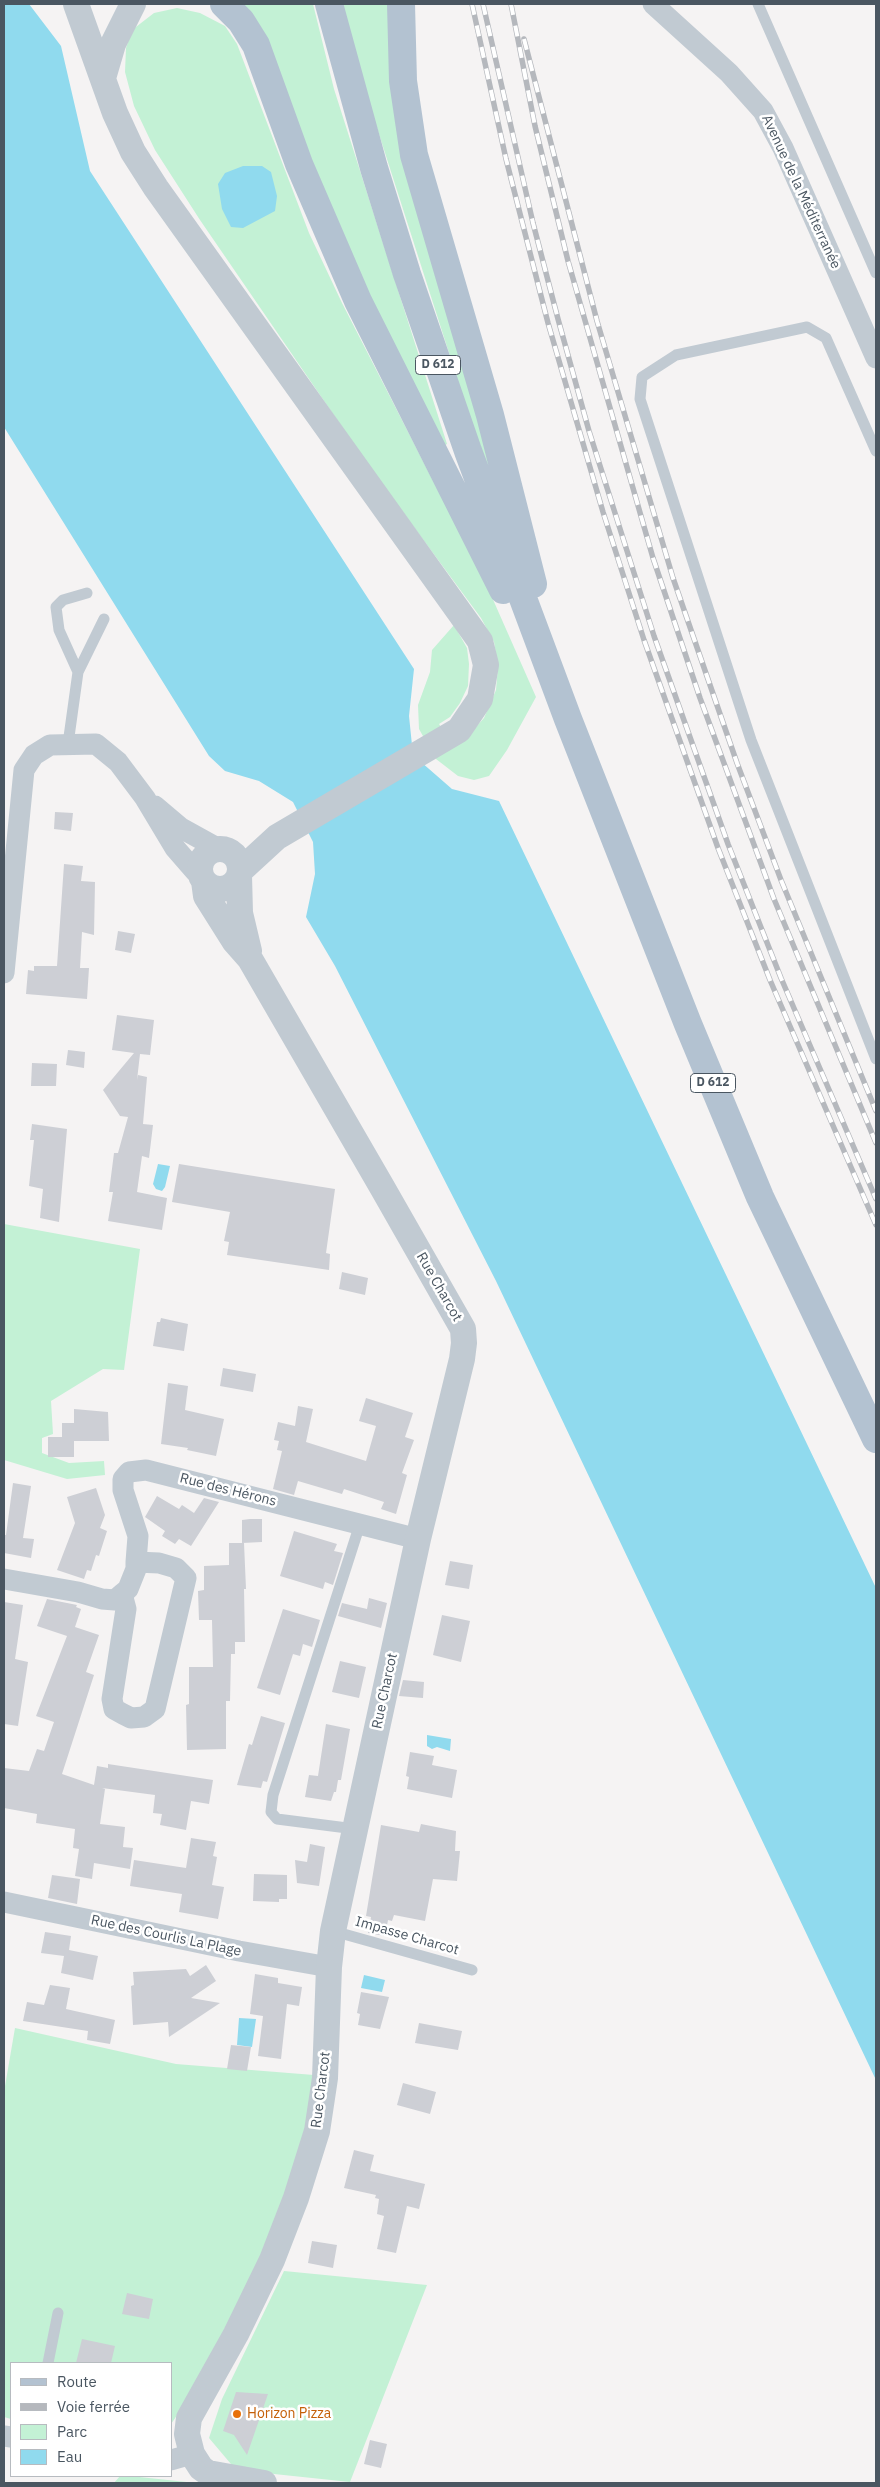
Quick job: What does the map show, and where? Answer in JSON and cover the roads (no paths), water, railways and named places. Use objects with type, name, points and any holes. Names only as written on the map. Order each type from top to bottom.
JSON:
[{"type":"main road","points":[[224,4],[241,21],[256,45],[299,164],[358,301],[568,719]]},
{"type":"main road","name":"D 612","points":[[329,4],[374,168],[407,274],[468,451],[568,719],[688,1024],[760,1196],[876,1439]]},
{"type":"main road","points":[[401,4],[403,82],[414,155],[490,415],[568,719]]},
{"type":"street","points":[[4,973],[24,770],[34,755],[50,745],[96,744],[118,762],[145,798],[175,848],[209,885],[220,889],[232,885],[239,873],[283,833],[459,730],[480,699],[486,665],[480,642],[156,188],[133,152],[114,113],[76,4]]},
{"type":"street","points":[[103,78],[113,44],[133,4]]},
{"type":"street","name":"Avenue de la Méditerranée","points":[[653,4],[729,73],[763,111],[783,148],[876,358]]},
{"type":"street","points":[[145,798],[181,828],[235,855],[239,873]]},
{"type":"street","points":[[203,878],[201,863],[213,850],[283,833]]},
{"type":"street","name":"Rue Charcot","points":[[239,873],[240,913],[250,959]]},
{"type":"street","name":"Rue Charcot","points":[[181,2457],[189,2418],[236,2334],[272,2260],[296,2198],[317,2131],[325,2078],[329,1967],[333,1931],[418,1539],[462,1359],[463,1329],[250,959],[235,942],[206,896],[203,878]]},
{"type":"street","name":"Rue des Hérons","points":[[136,1562],[138,1536],[123,1490],[123,1479],[128,1472],[146,1470],[418,1539]]},
{"type":"street","points":[[4,1579],[114,1600],[122,1594],[128,1590],[136,1562],[159,1563],[176,1568],[186,1578],[155,1709],[144,1717],[131,1718],[114,1709],[112,1699],[126,1609],[122,1594]]},
{"type":"street","name":"Rue des Courlis La Plage","points":[[4,1902],[230,1949],[329,1967]]},
{"type":"street","points":[[181,2457],[208,2473],[264,2483]]},
{"type":"lane","points":[[758,4],[876,273]]},
{"type":"lane","points":[[876,451],[826,338],[807,327],[676,355],[642,377],[640,399],[752,740],[876,1059]]},
{"type":"lane","points":[[78,672],[59,630],[56,606],[63,600],[87,593]]},
{"type":"lane","points":[[68,744],[78,672],[104,619]]},
{"type":"lane","points":[[355,1829],[277,1819],[271,1812],[273,1795],[360,1524]]},
{"type":"lane","name":"Impasse Charcot","points":[[333,1931],[472,1970]]},
{"type":"lane","points":[[48,2362],[58,2313]]},
{"type":"water","points":[[4,4],[29,4],[61,46],[90,171],[414,669],[409,716],[413,755],[452,789],[499,801],[876,1588],[876,2080],[496,1281],[335,966],[306,917],[315,874],[313,842],[293,802],[259,781],[225,771],[209,756],[4,427]]},
{"type":"water","points":[[243,166],[262,166],[271,172],[277,196],[275,211],[243,228],[231,227],[222,209],[218,184],[225,173]]},
{"type":"water","points":[[158,1164],[170,1166],[165,1187],[162,1191],[156,1189],[153,1184]]},
{"type":"water","points":[[427,1735],[451,1739],[450,1751],[437,1747],[432,1749],[427,1746]]},
{"type":"water","points":[[364,1975],[385,1980],[382,1992],[361,1988]]},
{"type":"water","points":[[239,2018],[256,2019],[252,2047],[237,2045]]},
{"type":"railway","points":[[472,4],[506,159],[548,323],[603,512],[644,640],[718,848],[770,980],[876,1225]]},
{"type":"railway","points":[[483,4],[533,223],[558,319],[589,431],[654,636],[728,844],[781,978],[876,1199]]},
{"type":"railway","points":[[511,4],[535,126],[568,261],[653,558],[700,698],[774,899],[876,1143]]},
{"type":"railway","points":[[524,39],[597,321],[673,578],[737,763],[781,880],[876,1111]]},
{"type":"place","name":"Horizon Pizza","points":[[237,2414]]}]
